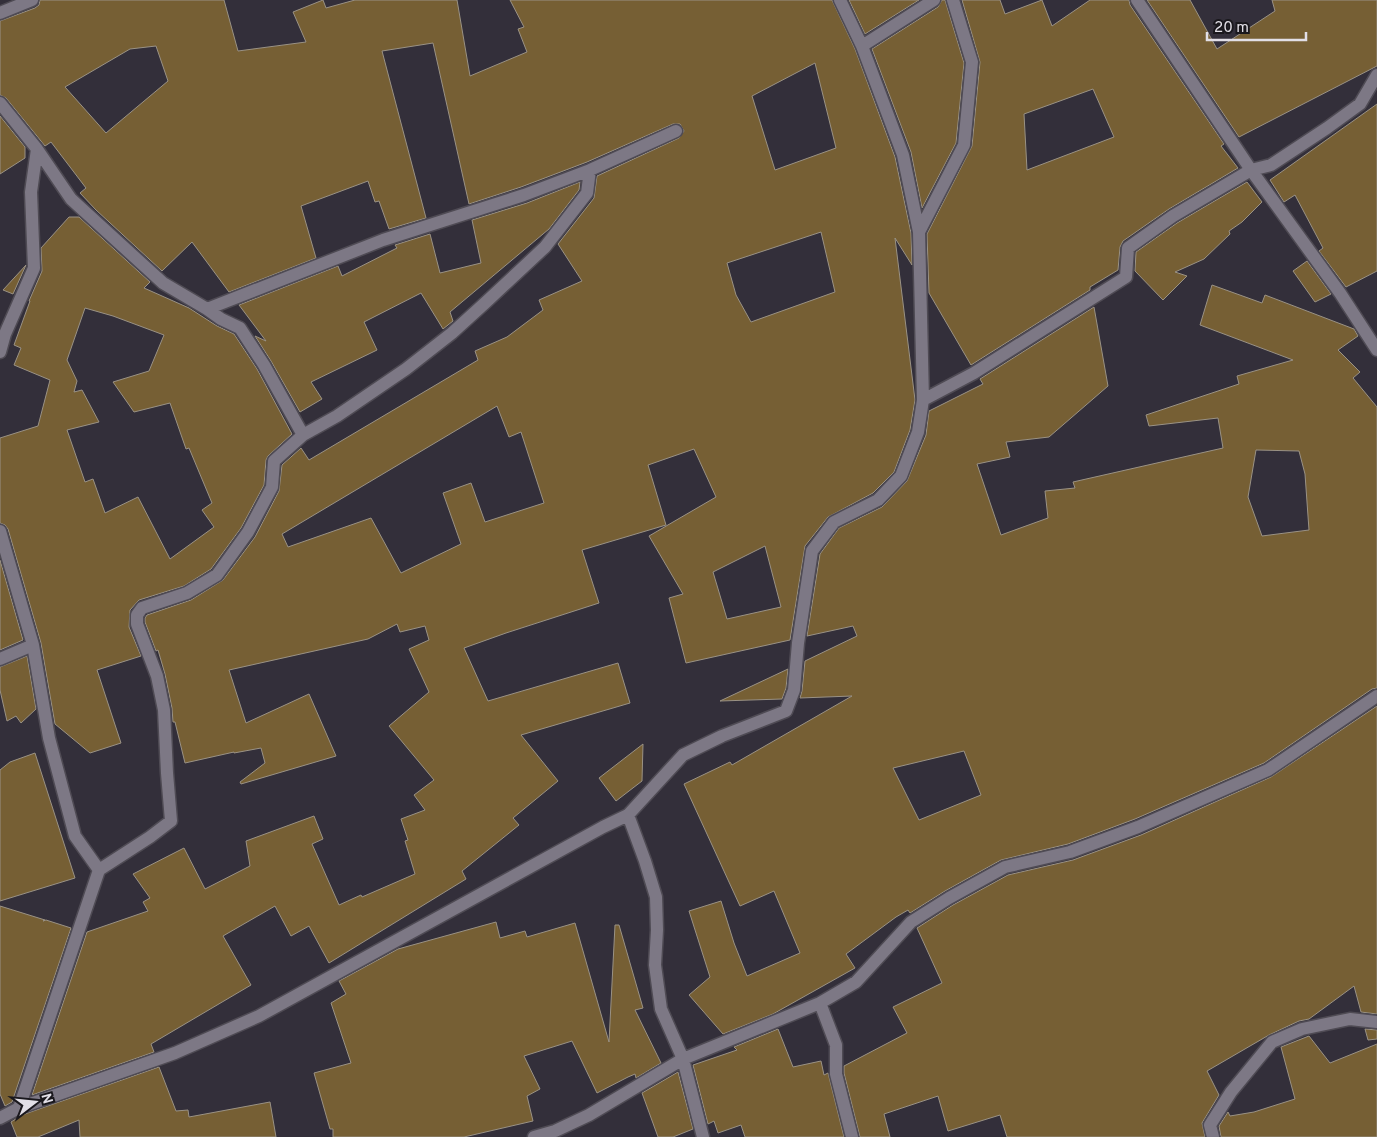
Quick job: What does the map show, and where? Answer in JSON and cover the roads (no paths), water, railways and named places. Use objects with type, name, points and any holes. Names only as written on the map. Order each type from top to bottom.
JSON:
[{"type":"street","points":[[0,13],[32,0]]},
{"type":"street","points":[[0,1118],[19,1108],[175,1053],[259,1016],[628,815],[683,755],[722,736],[786,712],[794,690],[798,643],[812,551],[834,522],[878,500],[901,476],[918,432],[923,400],[918,232],[903,155],[862,46],[840,0]]},
{"type":"street","points":[[862,46],[934,0]]},
{"type":"street","points":[[918,232],[964,145],[972,62],[953,0]]},
{"type":"street","points":[[1137,0],[1251,170],[1340,293],[1377,350]]},
{"type":"street","points":[[923,400],[974,373],[1126,277],[1128,248],[1172,216],[1251,170],[1271,166],[1327,128],[1360,104],[1377,75]]},
{"type":"street","points":[[0,103],[37,149],[71,199],[163,283],[207,309],[220,319],[240,328],[264,364],[303,435]]},
{"type":"street","points":[[207,309],[383,240],[524,195],[590,170],[676,131]]},
{"type":"street","points":[[0,352],[5,334],[34,268],[31,192],[37,149]]},
{"type":"street","points":[[19,1108],[99,870],[171,821],[166,773],[164,710],[157,676],[137,624],[137,615],[142,608],[187,593],[217,575],[248,532],[272,487],[274,461],[303,435],[337,416],[406,369],[452,333],[546,247],[586,193],[590,170]]},
{"type":"street","points":[[0,531],[33,645],[49,738],[75,836],[99,870]]},
{"type":"street","points":[[0,659],[33,645]]},
{"type":"street","points":[[534,1137],[589,1115],[683,1059],[820,1003],[856,982],[911,922],[949,898],[1005,867],[1070,852],[1138,827],[1268,770],[1377,696]]},
{"type":"street","points":[[628,815],[656,897],[655,965],[661,1008],[683,1059],[703,1137]]},
{"type":"street","points":[[820,1003],[836,1046],[836,1074],[852,1137]]},
{"type":"street","points":[[1212,1137],[1210,1126],[1231,1092],[1272,1042],[1302,1029],[1350,1019],[1377,1022]]}]
